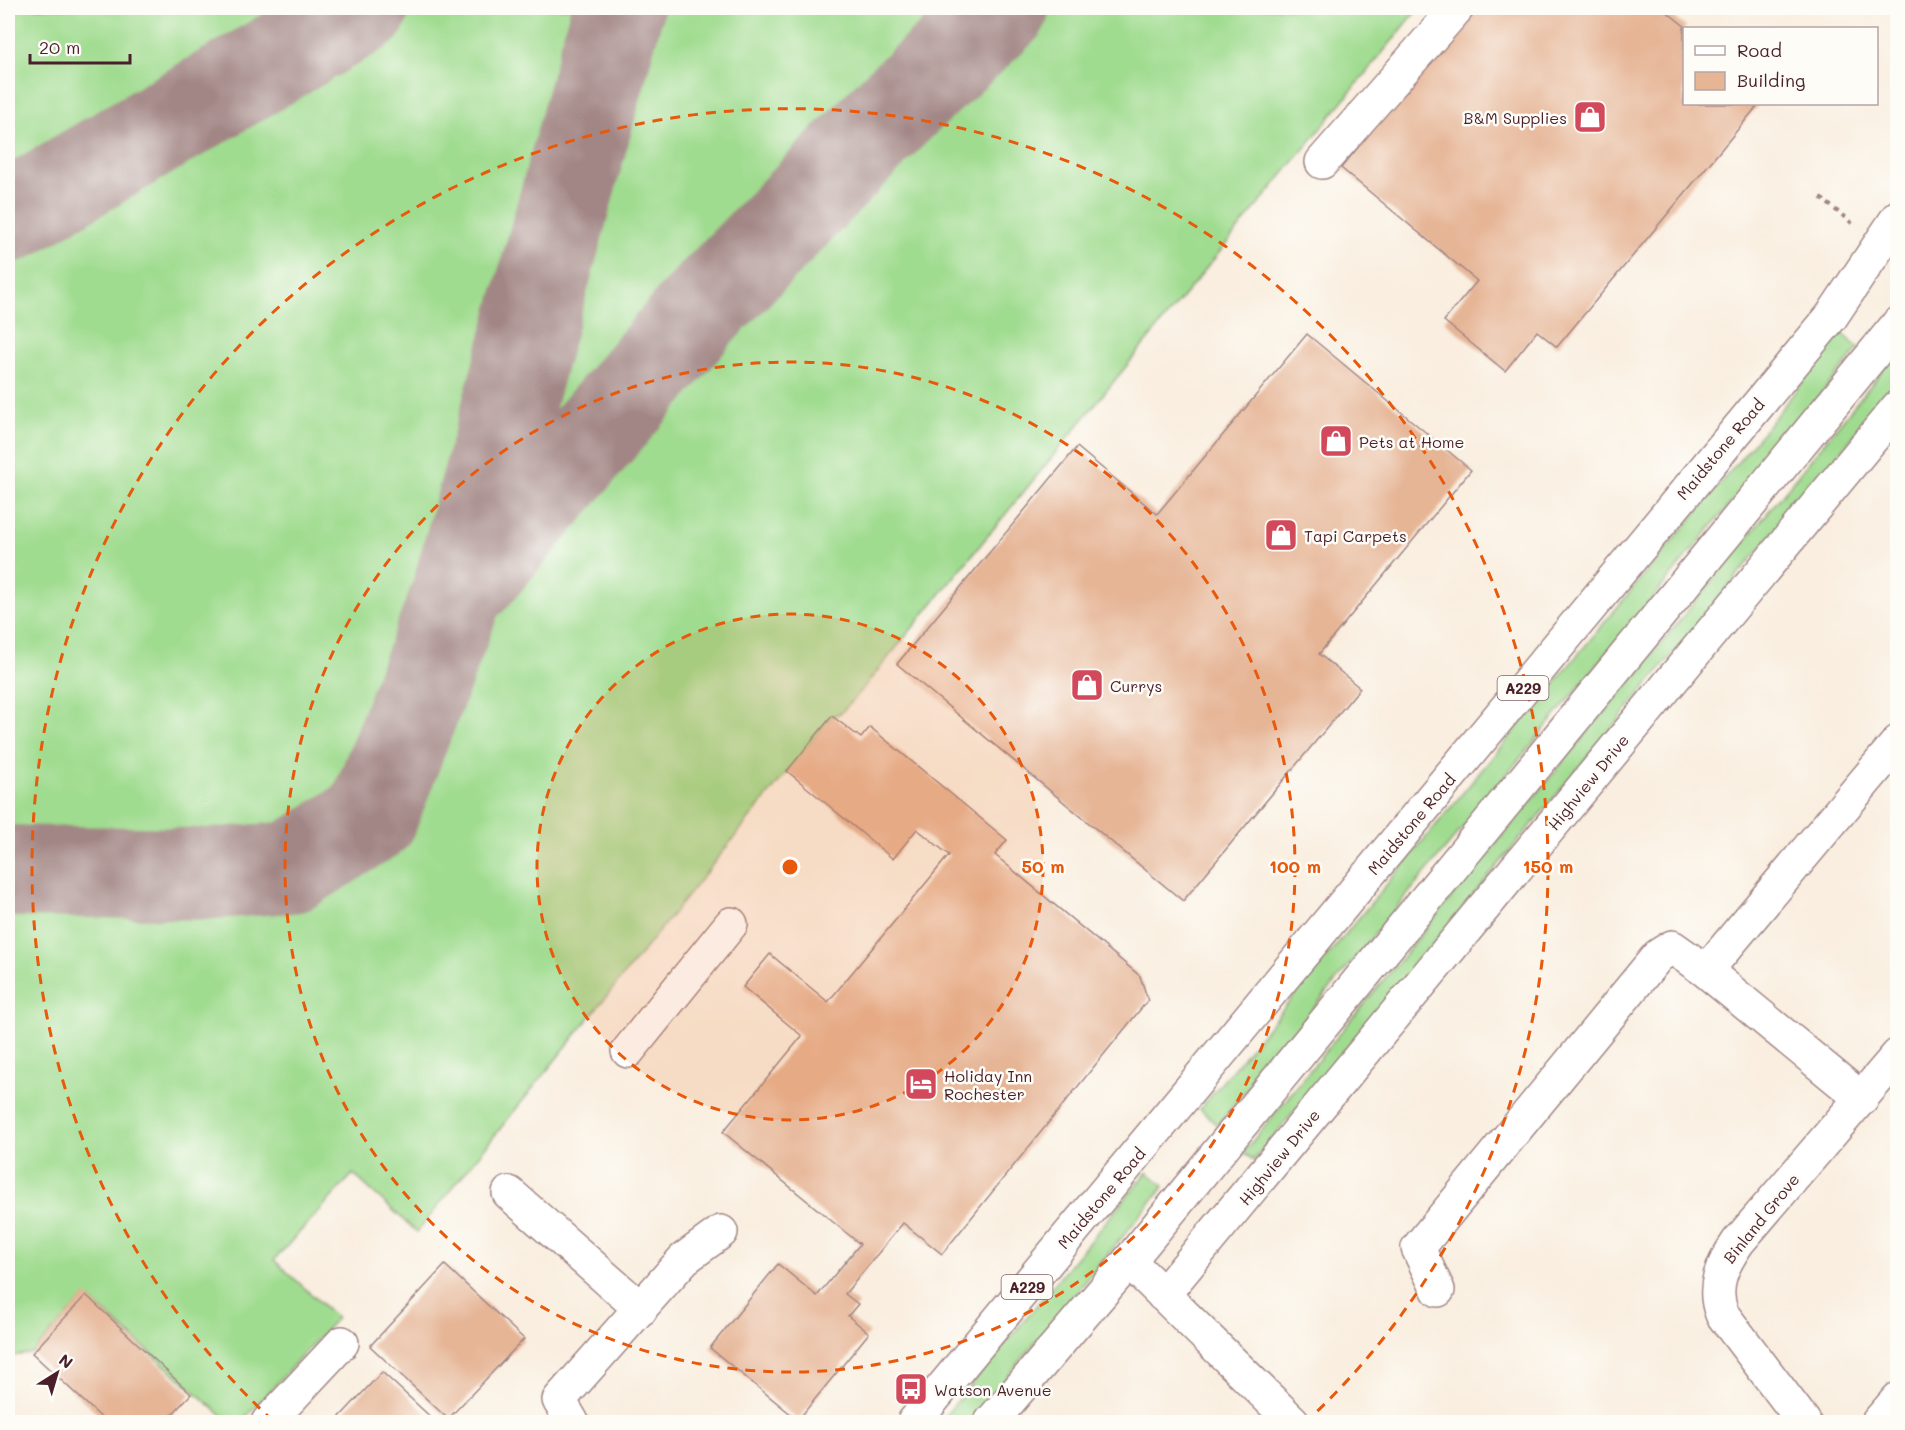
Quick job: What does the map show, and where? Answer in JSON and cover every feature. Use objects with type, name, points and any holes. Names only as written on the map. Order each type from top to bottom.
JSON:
[{"type":"main road","points":[[1322,162],[1457,8]]},
{"type":"main road","name":"Maidstone Road","points":[[914,1422],[1831,317],[1898,218]]},
{"type":"main road","points":[[991,1422],[1129,1261],[1898,324]]},
{"type":"main road","name":"Highview Drive","points":[[1163,1295],[1898,408]]},
{"type":"main road","points":[[1706,971],[1898,742]]},
{"type":"main road","points":[[628,1052],[731,924]]},
{"type":"main road","points":[[1438,1290],[1418,1248],[1659,956],[1672,947],[1706,971],[1862,1099]]},
{"type":"main road","name":"Binland Grove","points":[[1804,1422],[1722,1314],[1717,1301],[1721,1268],[1738,1242],[1898,1055]]},
{"type":"main road","points":[[509,1193],[641,1309]]},
{"type":"main road","points":[[572,1422],[559,1400],[684,1259],[721,1232]]},
{"type":"main road","points":[[1129,1261],[1293,1422]]},
{"type":"main road","points":[[268,1422],[342,1344]]},
{"type":"main road","points":[[1878,1422],[1898,1399]]},
{"type":"path","points":[[1821,198],[1854,225],[1862,223]]},
{"type":"green space","points":[[8,8],[1419,8],[865,686],[841,713],[832,716],[417,1232],[353,1174],[274,1260],[337,1318],[241,1422],[229,1422],[86,1296],[32,1353],[13,1356],[8,1352]]},
{"type":"green space","points":[[1841,333],[1859,348],[1217,1125],[1200,1109],[1763,432]]},
{"type":"green space","points":[[1897,352],[1897,383],[1254,1160],[1243,1153],[1735,553]]},
{"type":"green space","points":[[1147,1172],[1164,1186],[970,1422],[940,1422]]},
{"type":"building","points":[[1473,8],[1662,8],[1686,27],[1683,27],[1683,105],[1758,105],[1557,347],[1537,331],[1505,371],[1444,321],[1477,281],[1341,168]]},
{"type":"building","points":[[1307,334],[1471,470],[1319,654],[1360,688],[1183,901],[897,664],[1077,447],[1157,514]]},
{"type":"building","name":"Holiday Inn Rochester","points":[[832,716],[861,738],[870,727],[1007,840],[995,855],[1140,976],[1148,1000],[942,1254],[903,1223],[845,1294],[858,1304],[848,1316],[869,1333],[798,1420],[710,1348],[778,1264],[817,1296],[860,1244],[723,1132],[802,1036],[743,987],[770,954],[828,1002],[949,855],[917,829],[893,859],[787,771]]},
{"type":"building","points":[[445,1265],[524,1339],[448,1419],[370,1346]]},
{"type":"building","points":[[86,1295],[191,1394],[165,1422],[106,1422],[32,1353]]},
{"type":"building","points":[[382,1372],[436,1422],[335,1422]]},
{"type":"taxiway","points":[[8,217],[363,8]]},
{"type":"taxiway","points":[[8,871],[205,874],[292,867],[372,817],[456,597],[618,8]]},
{"type":"taxiway","points":[[472,578],[702,308],[899,105],[1003,8]]},
{"type":"place","name":"B&M Supplies","points":[[1590,117]]},
{"type":"place","name":"Pets at Home","points":[[1336,441]]},
{"type":"place","name":"Tapi Carpets","points":[[1281,535]]},
{"type":"place","name":"Currys","points":[[1087,685]]},
{"type":"place","name":"Holiday Inn Rochester","points":[[921,1084]]},
{"type":"place","name":"Watson Avenue","points":[[911,1389]]}]
